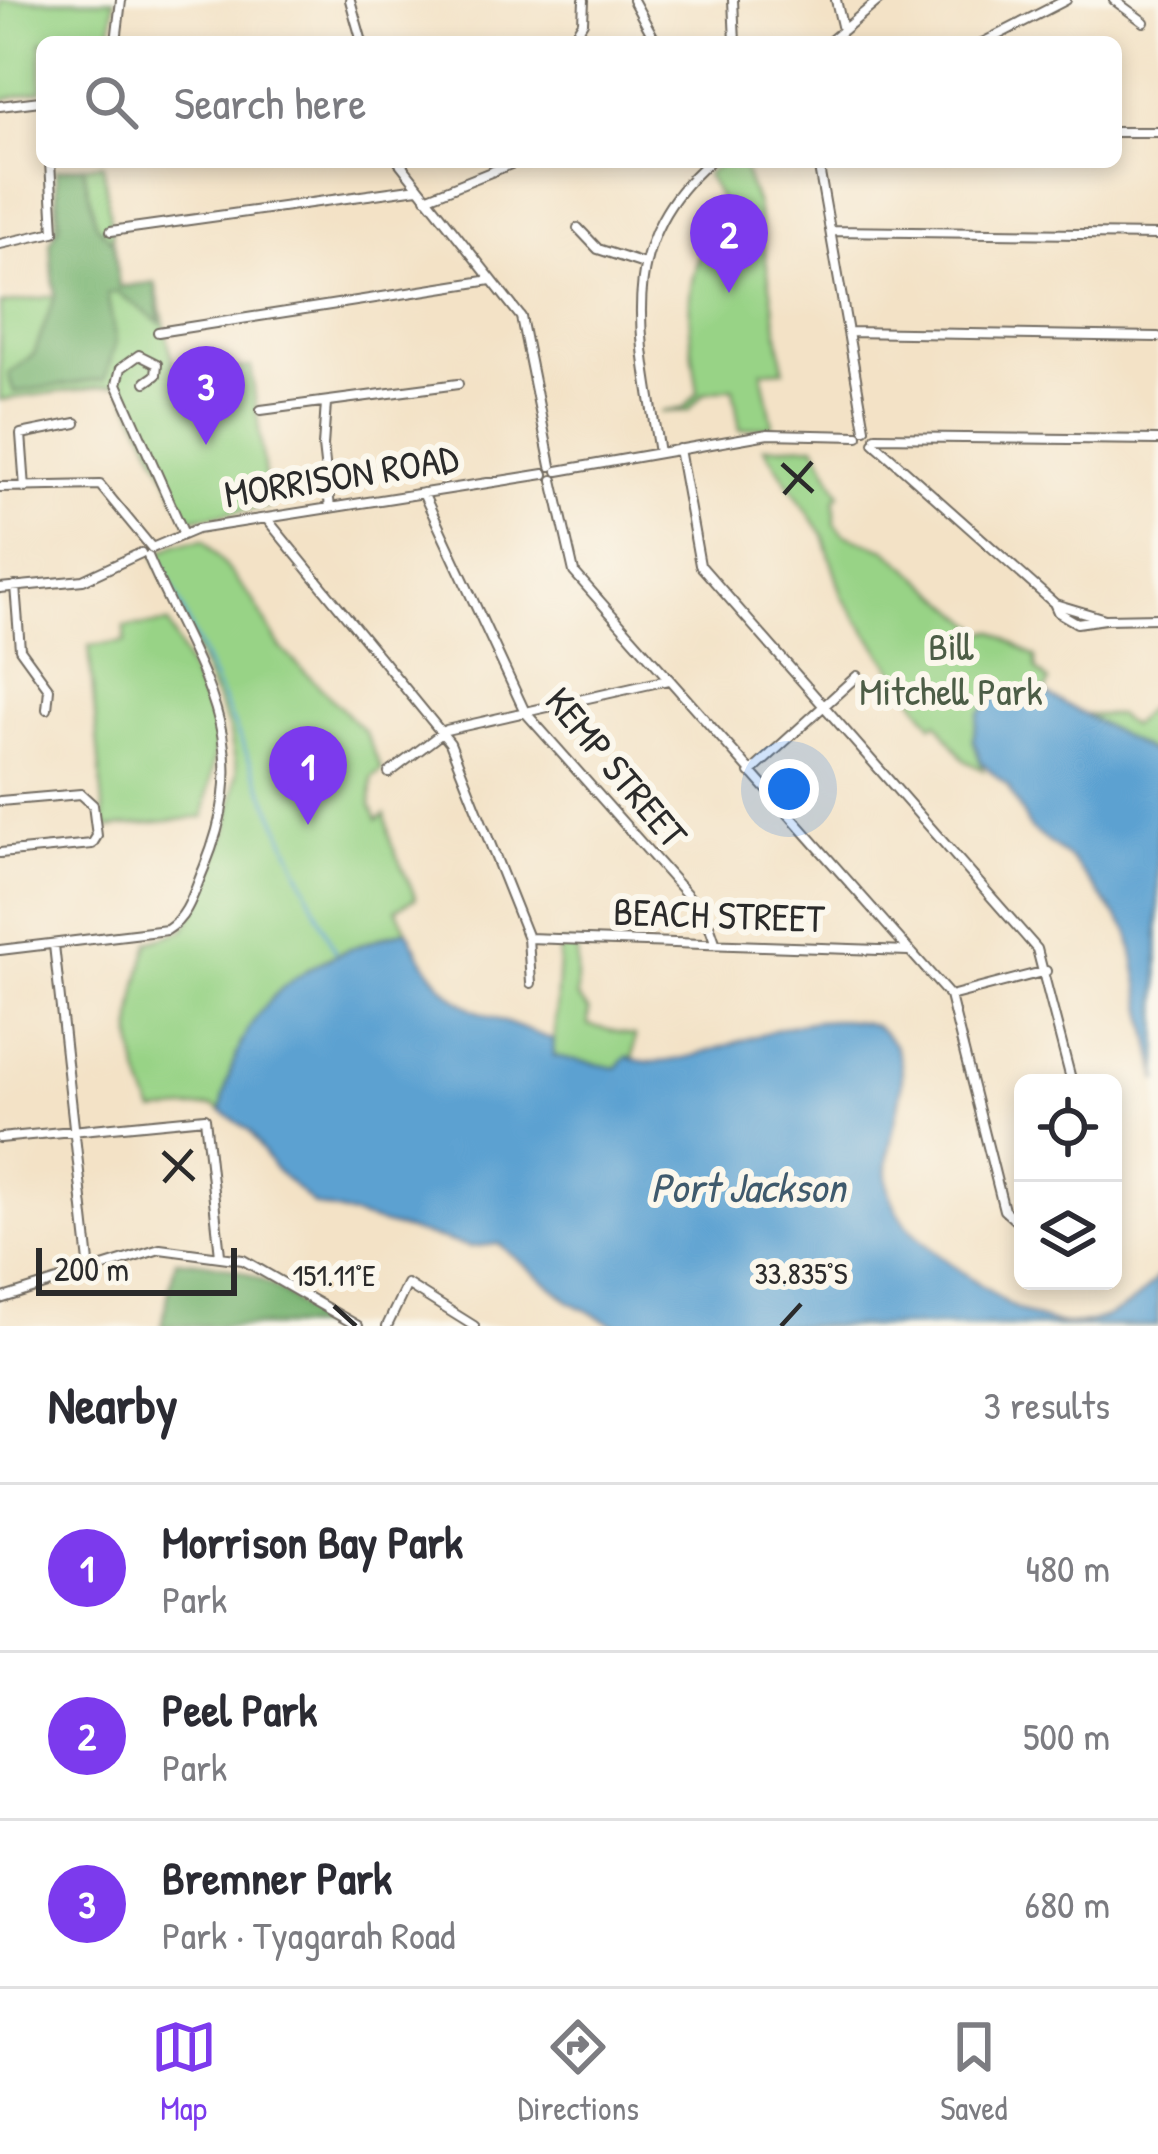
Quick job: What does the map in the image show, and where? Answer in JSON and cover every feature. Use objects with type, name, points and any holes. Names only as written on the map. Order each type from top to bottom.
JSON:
[{"type":"street","points":[[117,36],[121,0]]},
{"type":"street","points":[[350,0],[360,36]]},
{"type":"street","points":[[575,36],[583,22],[584,0]]},
{"type":"street","points":[[633,0],[653,36]]},
{"type":"street","points":[[733,0],[736,36]]},
{"type":"street","points":[[836,0],[843,30]]},
{"type":"street","points":[[836,36],[879,0]]},
{"type":"street","points":[[996,36],[1066,0]]},
{"type":"street","points":[[1114,0],[1144,22]]},
{"type":"street","points":[[0,106],[36,102]]},
{"type":"street","points":[[1122,132],[1158,133]]},
{"type":"street","points":[[0,244],[53,235],[50,168]]},
{"type":"street","points":[[403,168],[525,326],[570,567],[950,996],[1002,1206],[1014,1218]]},
{"type":"street","points":[[426,198],[501,168]]},
{"type":"street","points":[[659,453],[638,321],[644,264],[670,206],[704,168]]},
{"type":"street","points":[[819,168],[862,432]]},
{"type":"street","points":[[111,231],[419,188]]},
{"type":"street","points":[[578,228],[598,249],[644,264]]},
{"type":"street","points":[[830,231],[1158,235]]},
{"type":"street","points":[[158,332],[493,279]]},
{"type":"street","points":[[848,332],[1158,337]]},
{"type":"street","points":[[146,382],[156,375],[157,364],[139,355],[125,363],[117,384],[183,532]]},
{"type":"street","points":[[261,410],[458,384]]},
{"type":"street","points":[[326,403],[323,446],[330,508]]},
{"type":"street","points":[[25,488],[21,434],[76,423]]},
{"type":"street","name":"MORRISON ROAD","points":[[0,588],[83,580],[183,532],[768,434],[862,432],[875,440]]},
{"type":"street","points":[[875,440],[1158,440]]},
{"type":"street","points":[[875,440],[1054,603],[1105,619],[1158,618]]},
{"type":"street","points":[[679,449],[700,566],[1032,941],[1046,971],[1070,1074]]},
{"type":"street","points":[[0,488],[100,485],[147,550],[226,737],[229,773],[220,824],[177,924],[157,933],[0,950]]},
{"type":"street","name":"KEMP STREET","points":[[423,493],[524,712],[706,916],[715,942]]},
{"type":"street","points":[[266,518],[442,732],[528,938],[530,983]]},
{"type":"street","points":[[15,586],[20,649],[50,689],[47,709]]},
{"type":"street","points":[[750,773],[856,676]]},
{"type":"street","points":[[389,773],[442,732],[668,680]]},
{"type":"street","points":[[0,801],[82,794],[93,805],[97,836],[92,844],[0,854]]},
{"type":"street","name":"BEACH STREET","points":[[528,938],[908,951]]},
{"type":"street","points":[[54,945],[90,1272]]},
{"type":"street","points":[[950,996],[1046,971]]},
{"type":"street","points":[[0,1138],[200,1116],[209,1122],[220,1255]]},
{"type":"street","points":[[0,1299],[149,1249],[243,1260],[358,1326]]},
{"type":"street","points":[[387,1326],[407,1284],[474,1326]]},
{"type":"green space","points":[[0,0],[114,0],[111,36],[36,36],[36,91],[0,100]]},
{"type":"green space","points":[[83,168],[96,224],[114,244],[119,287],[155,283],[160,323],[117,292],[107,294],[116,341],[105,379],[14,392],[8,374],[34,354],[55,296],[50,243],[60,225],[56,170]]},
{"type":"green space","points":[[104,168],[119,287],[155,283],[176,376],[251,367],[269,507],[188,519],[120,384],[0,400],[0,304],[55,296],[56,170]]},
{"type":"green space","points":[[715,168],[743,168],[757,205],[784,370],[762,371],[773,425],[740,430],[733,388],[704,393],[688,411],[660,412],[684,408],[698,392],[691,343],[693,275],[711,233],[727,212],[706,174]]},
{"type":"green space","name":"Bill Mitchell Park","points":[[815,445],[840,494],[835,499],[835,524],[844,534],[886,549],[984,632],[994,631],[1035,657],[1037,670],[1049,681],[1045,693],[1005,693],[979,714],[973,739],[983,770],[964,760],[937,722],[932,725],[843,598],[823,535],[764,447]]},
{"type":"green space","points":[[204,540],[253,600],[280,647],[365,732],[382,770],[372,778],[371,805],[377,820],[385,814],[391,843],[416,898],[396,909],[407,930],[308,969],[261,1012],[231,1072],[221,1111],[213,1106],[154,1112],[134,1048],[134,1008],[142,966],[149,942],[183,931],[200,902],[228,828],[237,772],[229,729],[155,556],[176,544]]},
{"type":"green space","points":[[168,623],[218,733],[204,817],[105,828],[89,646],[125,642],[125,627]]},
{"type":"green space","points":[[1158,697],[1158,756],[1085,715],[1117,715],[1131,726]]},
{"type":"green space","points":[[560,944],[577,945],[577,997],[589,1011],[588,1025],[635,1036],[633,1059],[627,1057],[616,1068],[553,1056]]},
{"type":"green space","points":[[176,1260],[217,1265],[255,1277],[288,1297],[319,1326],[161,1326]]},
{"type":"water","points":[[1024,690],[1045,693],[1158,756],[1158,1082],[1129,932],[1072,860],[1030,828],[1008,787],[981,762],[973,739],[979,713],[994,699]]},
{"type":"water","name":"Port Jackson","points":[[407,930],[450,993],[482,1013],[553,1040],[554,1056],[616,1068],[627,1057],[651,1062],[679,1059],[806,1023],[840,1020],[873,1025],[892,1041],[900,1060],[902,1082],[887,1176],[891,1197],[915,1234],[1005,1302],[1051,1322],[1078,1324],[1104,1318],[1139,1297],[1158,1277],[1158,1326],[617,1326],[570,1302],[499,1244],[470,1247],[314,1205],[273,1167],[249,1130],[221,1111],[231,1071],[244,1037],[282,988],[337,955]]},
{"type":"waterway","points":[[162,563],[335,952]]},
{"type":"place","name":"Peel Park","points":[[729,293]]},
{"type":"place","name":"Bremner Park","points":[[206,445]]},
{"type":"place","name":"Morrison Bay Park","points":[[308,825]]}]
